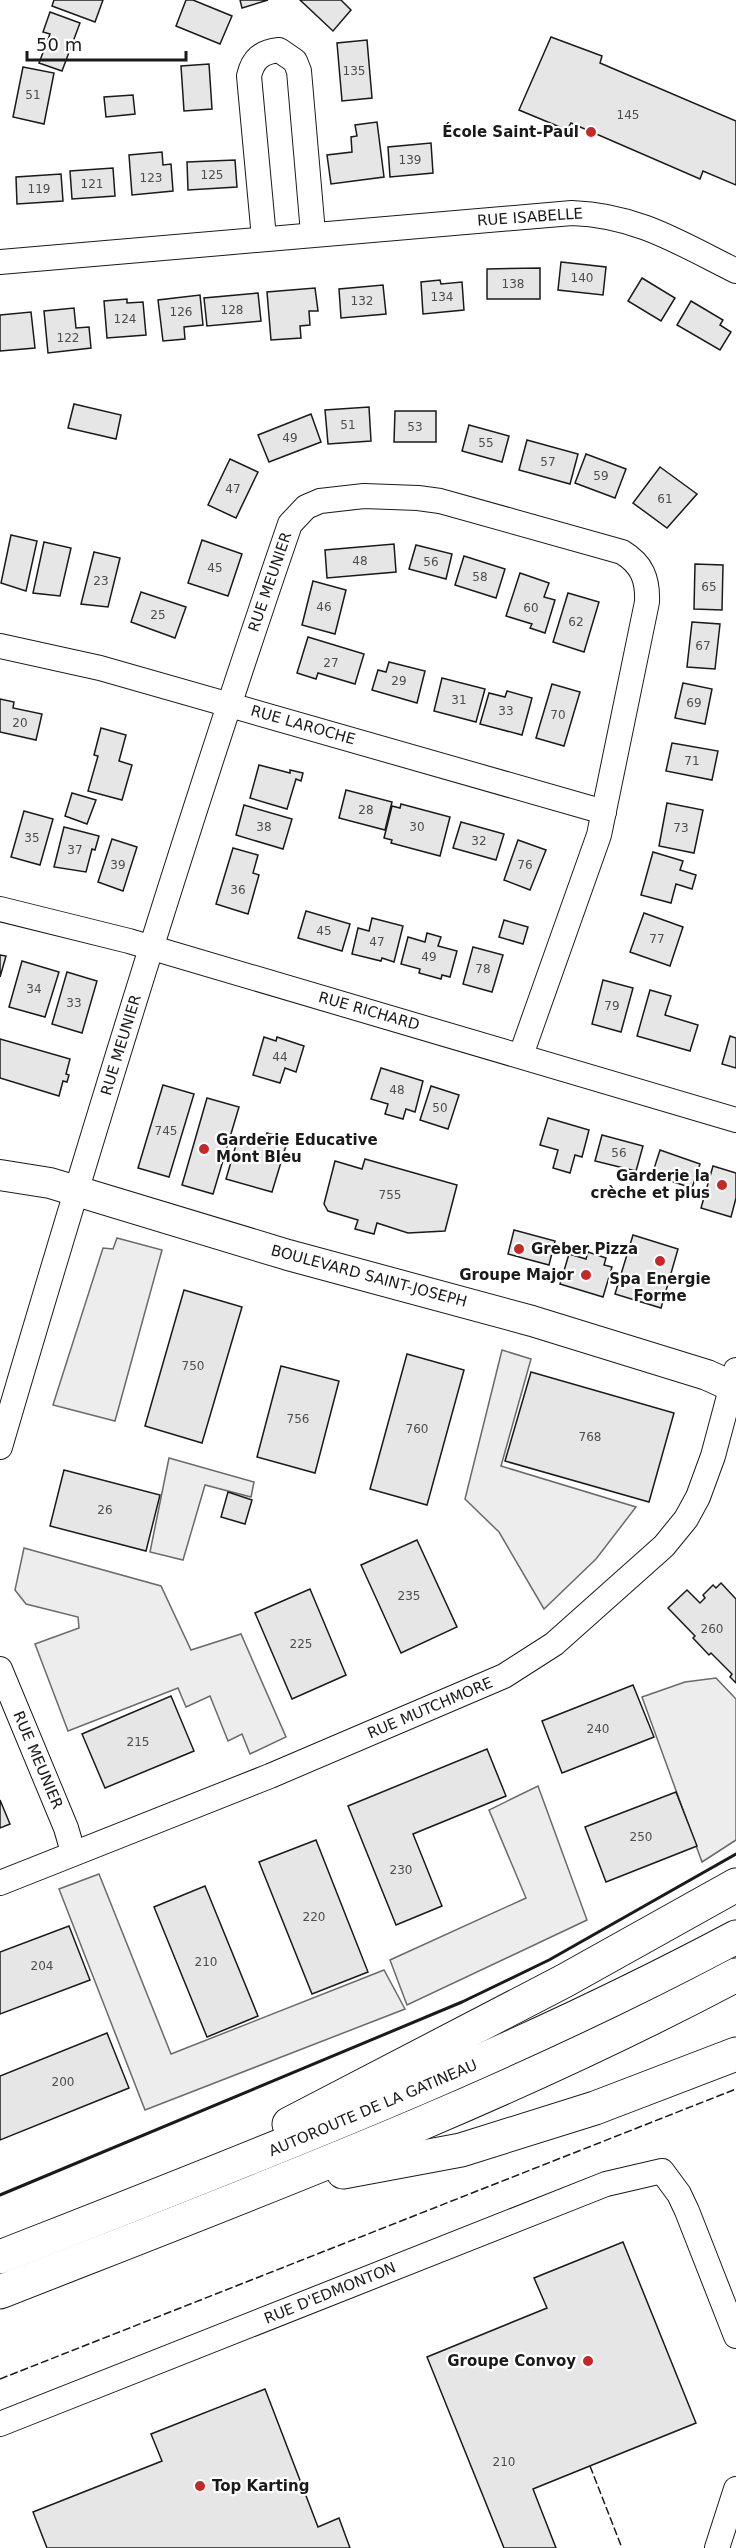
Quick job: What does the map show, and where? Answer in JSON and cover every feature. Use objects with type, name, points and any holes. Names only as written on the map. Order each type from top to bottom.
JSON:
[{"type":"highway","points":[[144,2201],[564,1981],[736,1885]]},
{"type":"highway","name":"AUTOROUTE DE LA GATINEAU","points":[[0,2257],[450,2077],[582,2015],[736,1937]]},
{"type":"highway","points":[[0,2292],[274,2184],[527,2079],[736,1975]]},
{"type":"highway","points":[[274,2184],[461,2150],[595,2108],[736,2054]]},
{"type":"main road","name":"BOULEVARD SAINT-JOSEPH","points":[[0,1174],[50,1183],[288,1255],[735,1381]]},
{"type":"street","points":[[264,238],[249,76],[257,58],[266,51],[279,50],[295,61],[299,71],[313,233]]},
{"type":"street","name":"RUE ISABELLE","points":[[0,262],[539,214],[598,213],[640,225],[736,271]]},
{"type":"street","name":"RUE MEUNIER","points":[[0,1447],[150,946],[228,703],[290,524],[306,507],[313,504],[336,498],[364,496],[440,501],[611,549],[634,560],[648,585],[604,812],[593,855],[521,1055]]},
{"type":"street","name":"RUE LAROCHE","points":[[0,646],[100,668],[228,703],[604,812]]},
{"type":"street","name":"RUE RICHARD","points":[[0,909],[150,946],[736,1120]]},
{"type":"street","name":"RUE MUTCHMORE","points":[[0,1882],[270,1776],[504,1676],[554,1644],[664,1546],[686,1519],[713,1456],[735,1381]]},
{"type":"street","name":"RUE MEUNIER","points":[[0,1669],[66,1828],[73,1852]]},
{"type":"street","name":"RUE D'EDMONTON","points":[[0,2424],[606,2184],[662,2171],[679,2194],[687,2211],[736,2336]]},
{"type":"street","points":[[717,2548],[736,2489]]},
{"type":"shaded area","points":[[117,1238],[162,1250],[115,1421],[53,1405],[103,1248],[113,1249]]},
{"type":"shaded area","points":[[502,1350],[531,1359],[501,1466],[636,1507],[596,1559],[544,1609],[499,1532],[465,1499]]},
{"type":"shaded area","points":[[169,1458],[254,1482],[251,1497],[205,1485],[183,1560],[150,1552]]},
{"type":"shaded area","points":[[24,1548],[161,1586],[191,1650],[241,1634],[286,1737],[250,1754],[242,1734],[228,1741],[210,1696],[186,1707],[178,1688],[68,1731],[35,1644],[79,1628],[78,1617],[26,1604],[15,1590]]},
{"type":"shaded area","points":[[716,1678],[736,1699],[736,1840],[702,1862],[642,1697],[685,1682]]},
{"type":"shaded area","points":[[538,1786],[587,1920],[407,2005],[390,1960],[526,1898],[489,1810]]},
{"type":"shaded area","points":[[99,1874],[171,2054],[384,1970],[405,2009],[145,2110],[59,1889]]},
{"type":"building","points":[[54,0],[103,0],[95,22],[52,6]]},
{"type":"building","points":[[186,0],[193,0],[232,16],[220,44],[176,26]]},
{"type":"building","points":[[240,0],[268,0],[242,8]]},
{"type":"building","points":[[300,0],[341,0],[351,10],[333,31]]},
{"type":"building","points":[[50,12],[80,23],[62,71],[39,63],[50,34],[43,32]]},
{"type":"building","points":[[551,37],[602,56],[600,63],[736,121],[736,185],[703,171],[700,179],[571,123],[567,130],[519,110]]},
{"type":"building","points":[[367,40],[372,98],[342,101],[337,43]]},
{"type":"building","points":[[209,64],[212,109],[184,111],[181,66]]},
{"type":"building","points":[[23,67],[54,73],[44,124],[13,117]]},
{"type":"building","points":[[133,95],[135,114],[106,117],[104,97]]},
{"type":"building","points":[[377,122],[384,177],[331,184],[327,155],[352,152],[351,137],[357,136],[355,125]]},
{"type":"building","points":[[431,143],[433,173],[390,177],[388,147]]},
{"type":"building","points":[[162,152],[163,165],[171,164],[173,191],[132,195],[129,155]]},
{"type":"building","points":[[235,160],[237,187],[188,190],[187,162]]},
{"type":"building","points":[[113,168],[115,196],[72,199],[70,171]]},
{"type":"building","points":[[61,174],[63,201],[17,204],[16,177]]},
{"type":"building","points":[[561,262],[606,267],[603,295],[558,290]]},
{"type":"building","points":[[540,268],[540,299],[487,299],[487,269]]},
{"type":"building","points":[[642,278],[675,298],[661,321],[628,301]]},
{"type":"building","points":[[440,280],[441,284],[462,282],[464,310],[423,314],[421,282]]},
{"type":"building","points":[[383,285],[386,314],[341,318],[339,289]]},
{"type":"building","points":[[315,288],[318,311],[309,311],[310,325],[300,326],[301,338],[271,340],[267,292]]},
{"type":"building","points":[[258,293],[261,321],[207,326],[204,298]]},
{"type":"building","points":[[200,295],[203,325],[184,327],[185,339],[163,341],[158,300]]},
{"type":"building","points":[[127,299],[127,303],[143,302],[146,335],[107,338],[104,301]]},
{"type":"building","points":[[691,301],[723,320],[720,325],[731,332],[720,350],[677,325]]},
{"type":"building","points":[[74,308],[76,328],[89,327],[91,348],[48,353],[44,311]]},
{"type":"building","points":[[31,312],[35,348],[0,351],[0,315]]},
{"type":"building","points":[[74,404],[121,415],[116,439],[68,428]]},
{"type":"building","points":[[369,407],[371,441],[328,444],[325,410]]},
{"type":"building","points":[[395,411],[436,411],[436,442],[394,442]]},
{"type":"building","points":[[311,414],[321,442],[269,462],[258,435]]},
{"type":"building","points":[[469,425],[509,436],[502,462],[462,451]]},
{"type":"building","points":[[527,440],[578,454],[570,484],[519,470]]},
{"type":"building","points":[[586,454],[626,469],[615,498],[575,483]]},
{"type":"building","points":[[230,459],[258,472],[236,518],[208,505]]},
{"type":"building","points":[[660,467],[697,494],[667,528],[633,503]]},
{"type":"building","points":[[11,535],[37,541],[26,591],[1,583]]},
{"type":"building","points":[[202,540],[242,554],[228,596],[188,583]]},
{"type":"building","points":[[44,542],[71,548],[60,596],[33,593]]},
{"type":"building","points":[[394,544],[396,572],[327,578],[325,550]]},
{"type":"building","points":[[416,545],[452,554],[446,579],[409,569]]},
{"type":"building","points":[[94,552],[120,558],[108,607],[81,604]]},
{"type":"building","points":[[464,556],[505,569],[496,598],[455,585]]},
{"type":"building","points":[[695,564],[723,565],[722,610],[694,609]]},
{"type":"building","points":[[520,573],[549,583],[544,597],[555,600],[545,633],[530,628],[532,624],[506,616]]},
{"type":"building","points":[[313,581],[346,590],[335,634],[302,625]]},
{"type":"building","points":[[141,592],[186,607],[175,638],[131,622]]},
{"type":"building","points":[[568,593],[599,602],[584,652],[553,642]]},
{"type":"building","points":[[692,622],[720,624],[715,669],[687,667]]},
{"type":"building","points":[[308,637],[364,654],[355,684],[318,673],[316,679],[297,673]]},
{"type":"building","points":[[389,662],[425,671],[417,703],[372,690],[378,670],[386,672]]},
{"type":"building","points":[[442,678],[485,689],[476,722],[434,711]]},
{"type":"building","points":[[683,683],[712,689],[705,724],[675,718]]},
{"type":"building","points":[[552,684],[580,692],[564,746],[536,738]]},
{"type":"building","points":[[507,691],[532,698],[522,735],[480,724],[489,693],[505,697]]},
{"type":"building","points":[[0,699],[14,702],[13,708],[42,714],[36,740],[0,732]]},
{"type":"building","points":[[101,728],[126,735],[119,761],[132,765],[122,800],[88,791],[98,756],[94,755]]},
{"type":"building","points":[[672,743],[718,751],[712,780],[666,771]]},
{"type":"building","points":[[259,765],[290,773],[290,770],[303,773],[301,781],[296,779],[287,809],[250,798]]},
{"type":"building","points":[[346,790],[392,802],[385,830],[339,818]]},
{"type":"building","points":[[72,793],[96,800],[87,824],[65,816]]},
{"type":"building","points":[[667,803],[703,810],[694,853],[659,846]]},
{"type":"building","points":[[401,804],[450,817],[440,856],[391,843],[392,840],[384,838],[392,806],[400,808]]},
{"type":"building","points":[[244,805],[292,819],[283,849],[236,835]]},
{"type":"building","points":[[24,811],[53,819],[40,865],[11,857]]},
{"type":"building","points":[[461,822],[504,834],[496,860],[453,848]]},
{"type":"building","points":[[64,827],[99,836],[95,850],[92,849],[86,872],[54,867]]},
{"type":"building","points":[[112,839],[137,847],[123,891],[98,882]]},
{"type":"building","points":[[518,840],[546,850],[530,890],[504,880]]},
{"type":"building","points":[[233,848],[258,855],[253,873],[259,875],[248,914],[216,904]]},
{"type":"building","points":[[653,852],[683,861],[680,870],[696,875],[692,889],[676,884],[671,903],[641,895]]},
{"type":"building","points":[[306,911],[350,924],[342,951],[298,938]]},
{"type":"building","points":[[644,913],[683,927],[670,966],[630,952]]},
{"type":"building","points":[[372,918],[403,926],[394,962],[352,954],[358,928],[369,931]]},
{"type":"building","points":[[504,920],[528,927],[523,944],[499,937]]},
{"type":"building","points":[[427,933],[441,937],[438,946],[457,951],[450,977],[442,975],[441,979],[419,973],[420,969],[401,964],[408,937],[425,942]]},
{"type":"building","points":[[473,947],[503,955],[492,992],[463,984]]},
{"type":"building","points":[[0,955],[6,956],[0,977]]},
{"type":"building","points":[[22,961],[59,972],[45,1017],[9,1007]]},
{"type":"building","points":[[67,972],[97,981],[82,1033],[52,1024]]},
{"type":"building","points":[[603,980],[633,988],[621,1032],[592,1024]]},
{"type":"building","points":[[650,990],[671,996],[665,1015],[698,1025],[690,1051],[637,1036]]},
{"type":"building","points":[[730,1036],[736,1038],[736,1068],[722,1064]]},
{"type":"building","points":[[264,1037],[276,1041],[277,1037],[304,1046],[296,1072],[285,1068],[280,1083],[253,1075]]},
{"type":"building","points":[[0,1039],[70,1059],[66,1074],[69,1075],[67,1082],[63,1081],[59,1096],[0,1078]]},
{"type":"building","points":[[381,1068],[423,1081],[415,1112],[406,1109],[403,1119],[385,1114],[388,1104],[371,1099]]},
{"type":"building","points":[[163,1085],[194,1094],[169,1177],[138,1168]]},
{"type":"building","points":[[431,1086],[459,1095],[448,1129],[420,1120]]},
{"type":"building","points":[[207,1098],[239,1107],[213,1194],[182,1185]]},
{"type":"building","points":[[548,1118],[589,1130],[582,1157],[575,1155],[570,1173],[553,1168],[558,1150],[540,1145]]},
{"type":"building","points":[[267,1133],[288,1139],[272,1192],[226,1179],[238,1138],[263,1146]]},
{"type":"building","points":[[602,1135],[643,1146],[636,1171],[595,1161]]},
{"type":"building","points":[[660,1150],[700,1164],[692,1188],[652,1175]]},
{"type":"building","points":[[365,1159],[457,1185],[445,1231],[408,1233],[377,1223],[374,1234],[355,1229],[358,1220],[328,1211],[324,1204],[335,1161],[362,1169]]},
{"type":"building","name":"Garderie la crèche et plus","points":[[713,1166],[736,1173],[736,1198],[731,1217],[701,1208]]},
{"type":"building","points":[[514,1230],[555,1241],[549,1265],[508,1254]]},
{"type":"building","points":[[633,1235],[678,1249],[661,1308],[615,1294]]},
{"type":"building","name":"Groupe Major","points":[[588,1252],[606,1258],[604,1265],[612,1267],[603,1297],[560,1284],[569,1254],[586,1259]]},
{"type":"building","points":[[184,1290],[242,1307],[202,1443],[145,1426]]},
{"type":"building","points":[[407,1354],[464,1370],[427,1505],[370,1489]]},
{"type":"building","points":[[281,1366],[339,1381],[315,1473],[257,1457]]},
{"type":"building","points":[[531,1372],[674,1413],[649,1502],[505,1461]]},
{"type":"building","points":[[64,1470],[160,1495],[146,1551],[50,1526]]},
{"type":"building","points":[[228,1492],[252,1500],[245,1524],[221,1517]]},
{"type":"building","points":[[417,1540],[457,1627],[401,1653],[361,1565]]},
{"type":"building","points":[[721,1583],[736,1599],[736,1683],[730,1677],[732,1674],[711,1653],[709,1655],[693,1638],[695,1636],[668,1608],[687,1590],[700,1603],[705,1598],[703,1595],[713,1585],[716,1588]]},
{"type":"building","points":[[310,1589],[346,1675],[292,1699],[255,1613]]},
{"type":"building","points":[[633,1685],[654,1737],[562,1773],[542,1721]]},
{"type":"building","points":[[171,1696],[194,1751],[105,1788],[82,1734]]},
{"type":"building","points":[[487,1749],[506,1796],[413,1834],[442,1906],[396,1925],[348,1806]]},
{"type":"building","points":[[676,1792],[697,1846],[606,1882],[585,1827]]},
{"type":"building","points":[[0,1800],[10,1824],[0,1828]]},
{"type":"building","points":[[316,1840],[368,1972],[312,1994],[259,1862]]},
{"type":"building","points":[[205,1886],[258,2016],[207,2037],[154,1907]]},
{"type":"building","points":[[69,1926],[90,1980],[0,2014],[0,1952]]},
{"type":"building","points":[[107,2033],[129,2088],[0,2140],[0,2076]]},
{"type":"building","points":[[623,2242],[696,2423],[533,2489],[556,2548],[504,2548],[427,2357],[547,2308],[534,2278]]},
{"type":"building","name":"Top Karting","points":[[265,2389],[318,2527],[339,2518],[350,2548],[47,2548],[33,2512],[162,2461],[151,2434]]},
{"type":"fence","points":[[0,2379],[736,2089]]},
{"type":"fence","points":[[590,2466],[622,2548]]},
{"type":"wall","points":[[0,2195],[462,2002],[549,1960],[736,1854]]},
{"type":"place","name":"École Saint-Paul","points":[[591,132]]},
{"type":"place","name":"Garderie Educative Mont Bleu","points":[[204,1149]]},
{"type":"place","name":"Garderie la crèche et plus","points":[[722,1185]]},
{"type":"place","name":"Greber Pizza","points":[[519,1249]]},
{"type":"place","name":"Spa Energie Forme","points":[[660,1261]]},
{"type":"place","name":"Groupe Major","points":[[586,1275]]},
{"type":"place","name":"Groupe Convoy","points":[[588,2361]]},
{"type":"place","name":"Top Karting","points":[[200,2486]]}]
